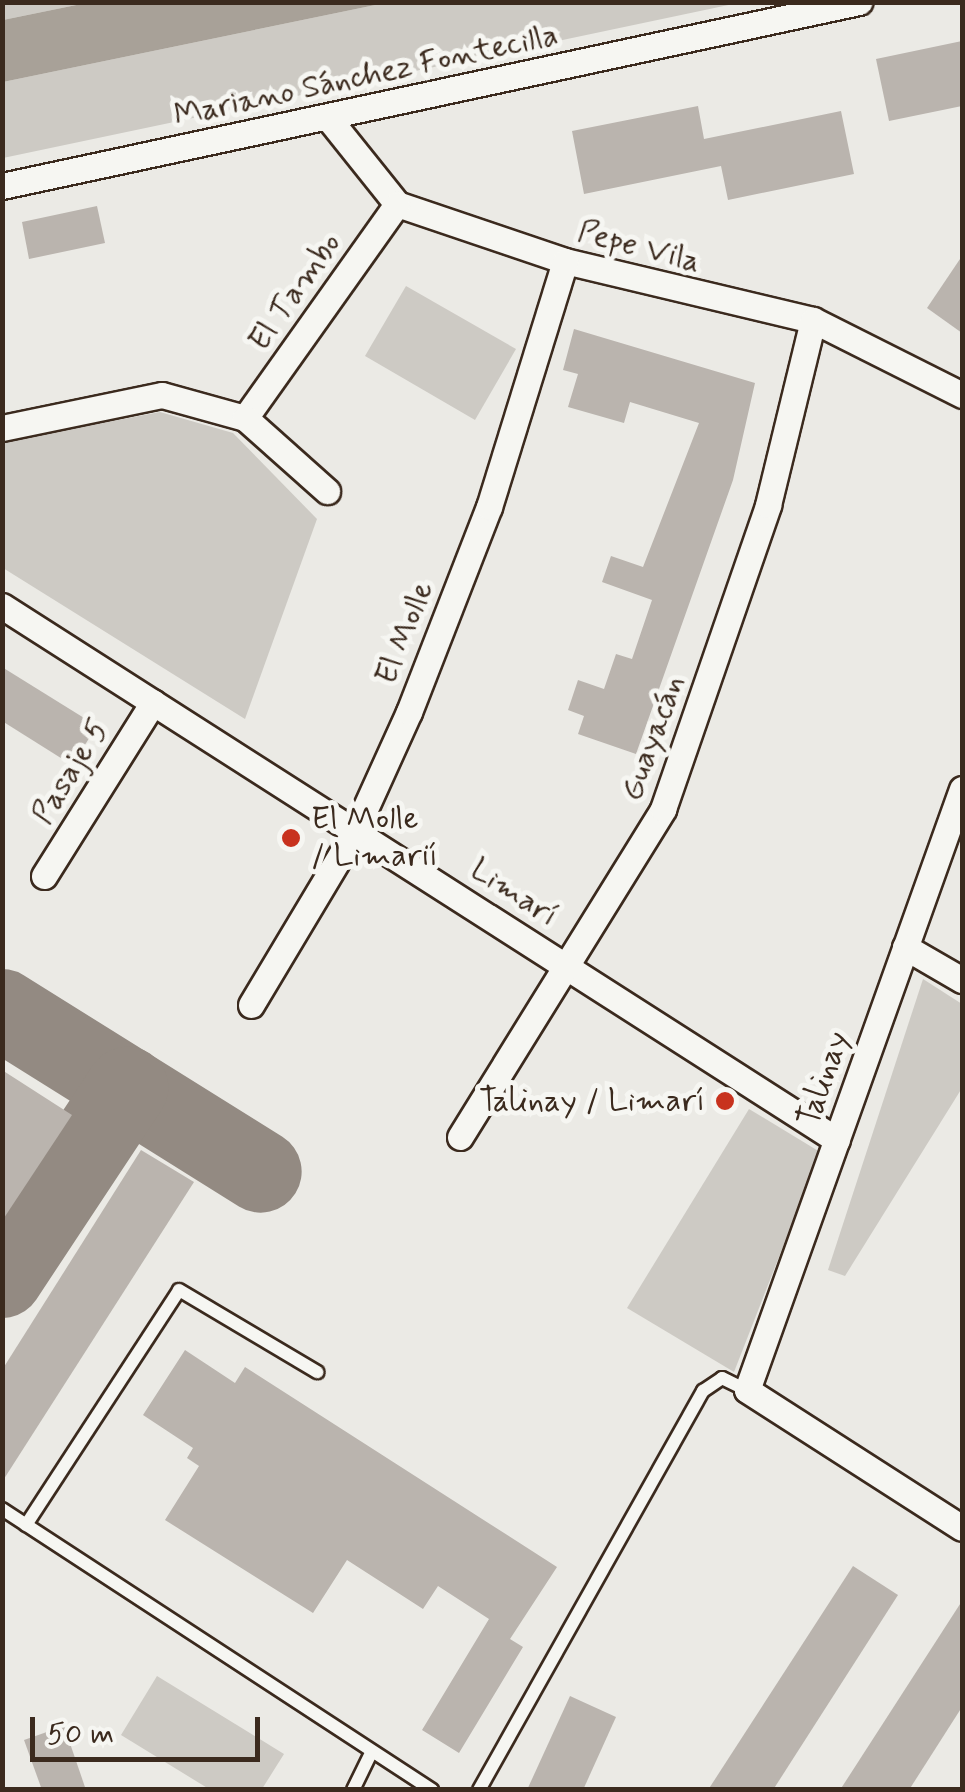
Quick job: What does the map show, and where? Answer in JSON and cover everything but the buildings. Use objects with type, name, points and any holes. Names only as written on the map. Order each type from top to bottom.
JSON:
[{"type":"street","name":"Mariano Sánchez Fontecilla","points":[[2,186],[329,119],[859,2]]},
{"type":"street","points":[[329,119],[397,204]]},
{"type":"street","name":"Pepe Vila","points":[[397,204],[564,261],[813,320],[962,395]]},
{"type":"street","name":"El Tambo","points":[[246,418],[397,204]]},
{"type":"street","name":"El Molle","points":[[251,1005],[355,831],[489,507],[564,261]]},
{"type":"street","name":"Guayacán","points":[[460,1136],[568,966],[669,794],[768,505],[813,320]]},
{"type":"street","points":[[2,428],[162,394],[246,418],[328,491]]},
{"type":"street","name":"Limarí","points":[[2,606],[837,1140]]},
{"type":"street","name":"Pasaje 5","points":[[44,876],[154,702]]},
{"type":"street","name":"Talinay","points":[[746,1390],[962,789]]},
{"type":"street","points":[[905,946],[962,980]]},
{"type":"street","points":[[746,1390],[955,1524],[962,1496]]},
{"type":"lane","points":[[26,1525],[179,1290],[317,1372]]},
{"type":"lane","points":[[479,1790],[703,1391],[722,1378],[746,1390]]},
{"type":"lane","points":[[2,1510],[432,1790]]},
{"type":"lane","points":[[353,1790],[372,1751]]},
{"type":"shaded area","points":[[3,2],[86,3],[3,20]]},
{"type":"shaded area","points":[[86,3],[385,3],[3,82],[3,20]]},
{"type":"shaded area","points":[[385,3],[738,3],[3,158],[3,82]]},
{"type":"shaded area","points":[[406,286],[516,349],[475,420],[365,356]]},
{"type":"shaded area","points":[[160,412],[233,433],[317,519],[245,719],[3,568],[3,442]]},
{"type":"shaded area","points":[[923,979],[962,1004],[962,1088],[845,1276],[828,1270]]},
{"type":"shaded area","points":[[749,1109],[820,1152],[734,1372],[627,1308]]},
{"type":"shaded area","points":[[157,1676],[284,1754],[262,1789],[209,1789],[121,1735]]},
{"type":"taxiway","points":[[2,1010],[261,1172]]},
{"type":"taxiway","points":[[2,1277],[127,1088]]},
{"type":"place","name":"El Molle / Limarií","points":[[291,838]]},
{"type":"place","name":"Talinay / Limarí","points":[[725,1101]]}]
